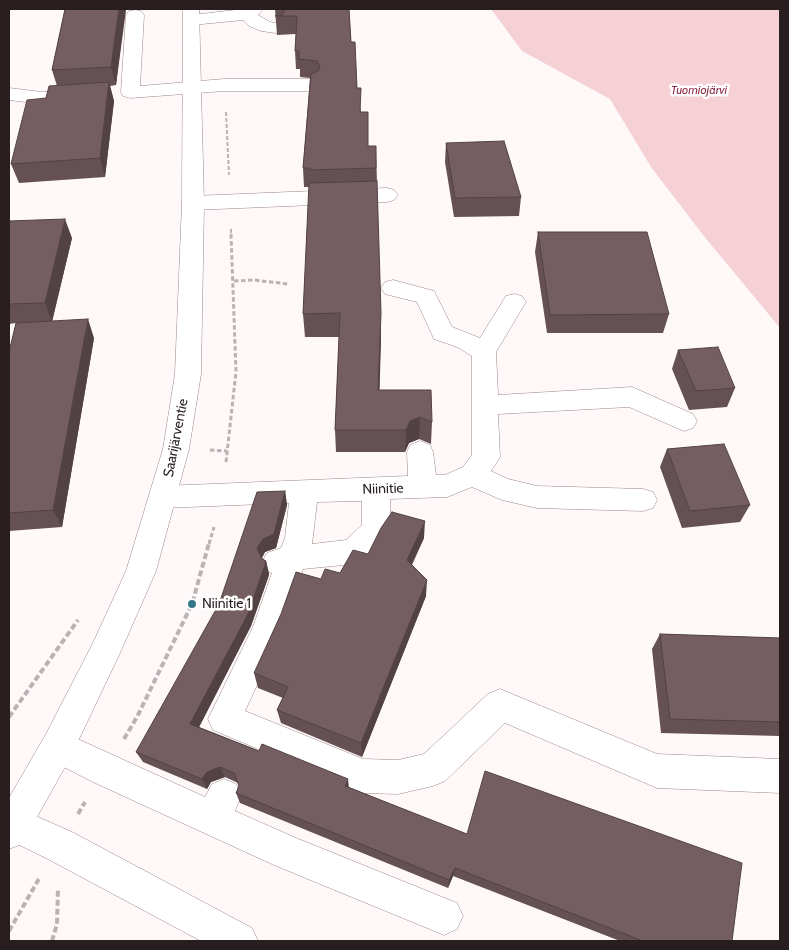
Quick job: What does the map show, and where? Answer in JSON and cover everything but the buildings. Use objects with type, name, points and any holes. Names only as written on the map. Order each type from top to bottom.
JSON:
[{"type":"main road","points":[[192,15],[251,12],[255,22],[267,27],[276,28]]},
{"type":"main road","points":[[130,92],[136,15]]},
{"type":"main road","name":"Saarijärventie","points":[[11,828],[58,746],[104,653],[141,571],[164,497],[176,449],[188,374],[193,203],[192,15]]},
{"type":"main road","points":[[9,94],[42,98],[224,85],[311,85]]},
{"type":"main road","points":[[193,203],[387,195]]},
{"type":"main road","points":[[393,288],[426,297],[443,333],[466,341],[484,352]]},
{"type":"main road","points":[[514,302],[484,352],[486,457],[473,474],[502,489],[537,497],[642,500]]},
{"type":"main road","points":[[485,405],[632,397],[684,421]]},
{"type":"main road","points":[[420,452],[423,487]]},
{"type":"main road","name":"Niinitie","points":[[164,497],[447,486],[473,474]]},
{"type":"main road","points":[[282,561],[353,552],[376,529],[376,489]]},
{"type":"main road","points":[[302,492],[303,504],[299,538],[282,561],[268,630],[225,719],[363,776],[398,777],[433,768],[500,705],[657,771],[780,776]]},
{"type":"main road","points":[[58,746],[105,770],[218,807],[287,852],[444,916]]},
{"type":"main road","points":[[11,828],[59,845],[239,941]]},
{"type":"path","points":[[233,281],[254,280],[288,284]]},
{"type":"path","points":[[9,717],[82,614]]},
{"type":"path","points":[[52,941],[57,924],[59,845]]},
{"type":"water","name":"Tuomiojärvi","points":[[491,9],[780,9],[780,328],[703,235],[651,167],[610,99],[522,51]]},
{"type":"place","name":"Niinitie 1","points":[[192,604]]}]
